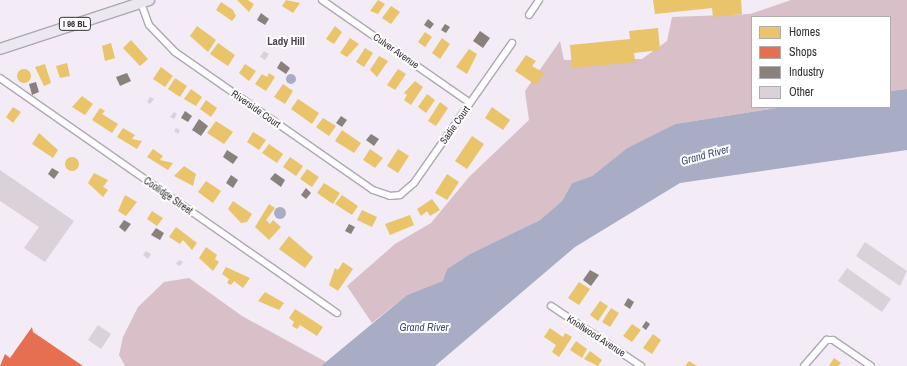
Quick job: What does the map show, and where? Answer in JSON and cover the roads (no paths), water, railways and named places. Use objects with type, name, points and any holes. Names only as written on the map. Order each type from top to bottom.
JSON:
[{"type":"main road","name":"I 96 BL","points":[[0,48],[145,1]]},
{"type":"street","name":"Culver Avenue","points":[[322,0],[470,103]]},
{"type":"street","points":[[529,15],[539,0]]},
{"type":"street","name":"Riverside Court","points":[[145,1],[149,26],[175,52],[372,190],[390,196]]},
{"type":"street","name":"Sadie Court","points":[[390,196],[400,195],[414,183],[512,43]]},
{"type":"street","name":"Coolidge Street","points":[[0,78],[337,313]]},
{"type":"street","name":"Knollwood Avenue","points":[[551,306],[641,366]]},
{"type":"street","points":[[804,366],[827,340],[833,340],[871,366]]},
{"type":"water","points":[[291,74],[296,79],[291,84],[286,79]]},
{"type":"water","name":"Grand River","points":[[907,89],[907,150],[680,183],[575,247],[435,366],[321,366],[407,295],[443,281],[447,269],[470,254],[540,220],[562,201],[572,183],[592,176],[627,148],[675,124],[777,108],[891,108],[891,91]]},
{"type":"water","points":[[282,207],[285,208],[285,218],[278,219],[275,218],[274,211],[275,208]]},
{"type":"district","name":"Lady Hill","points":[[286,41]]}]
